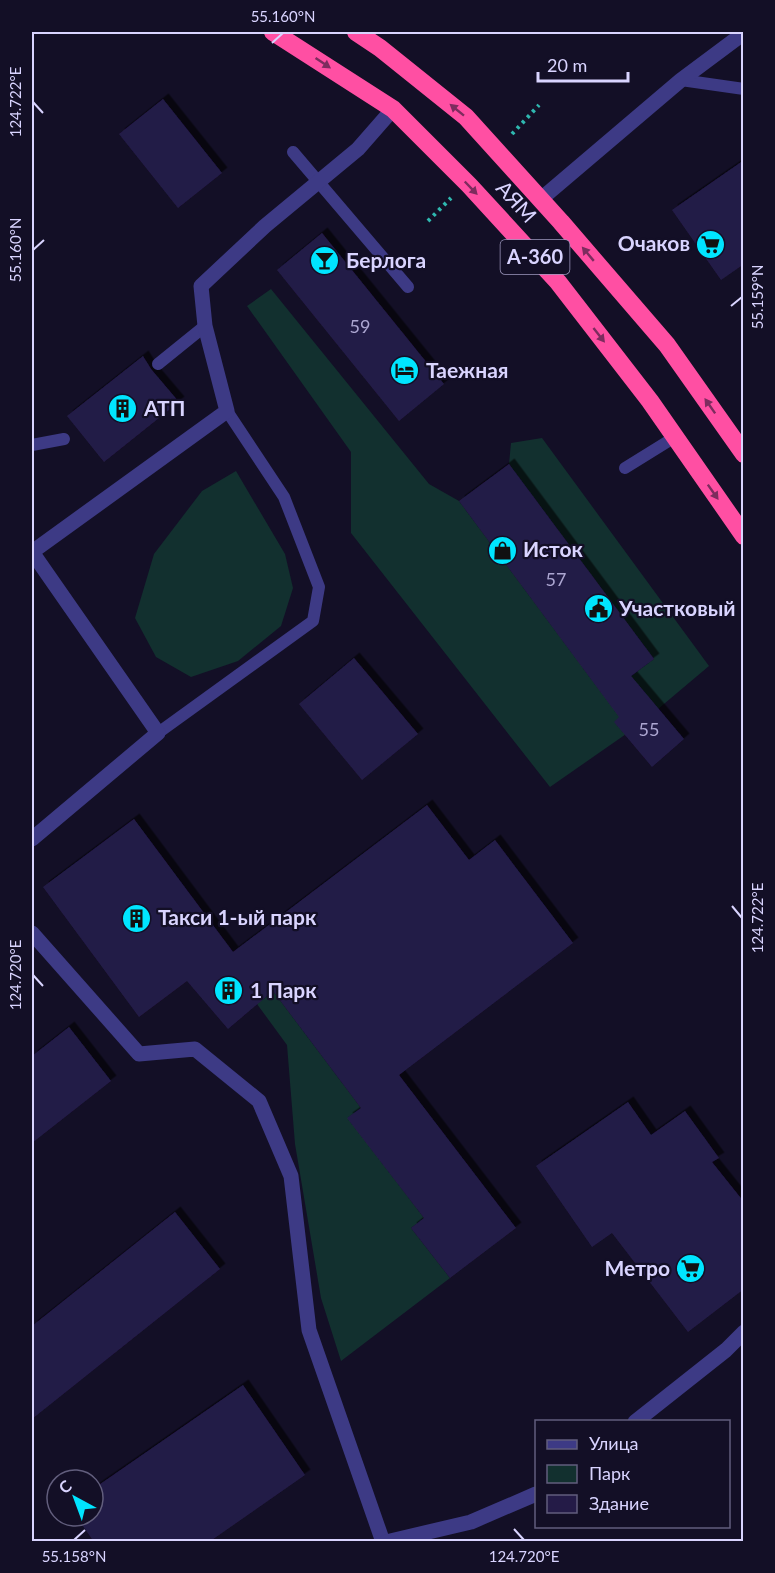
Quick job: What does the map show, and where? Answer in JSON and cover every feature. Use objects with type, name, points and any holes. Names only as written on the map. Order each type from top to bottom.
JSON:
[{"type":"highway","name":"АЯМ","points":[[273,32],[393,109],[469,185],[558,282],[650,400],[744,536]]},
{"type":"highway","name":"АЯМ","points":[[356,32],[380,48],[466,117],[667,345],[744,454]]},
{"type":"street","points":[[540,199],[681,80],[744,33]]},
{"type":"street","points":[[32,839],[158,733],[32,552],[227,411],[205,326],[201,286],[265,226],[358,149],[393,109]]},
{"type":"street","points":[[32,933],[139,1054],[195,1049],[259,1101],[291,1176],[309,1330],[385,1542],[471,1522],[535,1495]]},
{"type":"street","points":[[638,1420],[726,1350],[744,1332]]},
{"type":"lane","points":[[681,80],[744,88]]},
{"type":"lane","points":[[293,152],[408,287]]},
{"type":"lane","points":[[159,364],[205,326]]},
{"type":"lane","points":[[158,733],[313,621],[319,587],[284,496],[227,411]]},
{"type":"lane","points":[[625,468],[675,437]]},
{"type":"lane","points":[[32,445],[64,439]]},
{"type":"green space","points":[[271,289],[429,484],[459,501],[604,696],[654,659],[509,464],[511,443],[542,438],[709,666],[639,725],[550,787],[351,533],[351,452],[247,306]]},
{"type":"green space","points":[[236,471],[285,554],[293,588],[281,626],[238,661],[191,677],[156,657],[135,618],[154,554],[202,491]]},
{"type":"green space","points":[[273,991],[361,1108],[348,1118],[424,1218],[411,1228],[450,1278],[341,1361],[321,1298],[295,1144],[287,1045],[257,1004]]},
{"type":"building","points":[[163,99],[222,173],[178,208],[119,134]]},
{"type":"building","points":[[744,160],[744,264],[721,280],[672,210]]},
{"type":"building","points":[[322,233],[444,384],[399,421],[277,270]]},
{"type":"building","name":"АТП","points":[[143,356],[179,402],[104,462],[67,416]]},
{"type":"building","points":[[509,464],[654,659],[631,676],[684,739],[652,767],[614,722],[619,717],[459,501]]},
{"type":"building","points":[[354,658],[418,734],[362,780],[299,704]]},
{"type":"building","points":[[427,805],[469,860],[495,840],[573,943],[399,1075],[516,1228],[450,1278],[411,1228],[424,1218],[347,1118],[361,1108],[273,991],[228,1029],[187,981],[139,1017],[43,887],[134,819],[233,952]]},
{"type":"building","points":[[69,1027],[111,1081],[32,1143],[32,1056]]},
{"type":"building","points":[[628,1102],[651,1135],[685,1111],[719,1158],[712,1162],[744,1202],[744,1289],[688,1332],[612,1233],[592,1247],[536,1166]]},
{"type":"building","points":[[175,1212],[220,1269],[32,1419],[32,1326]]},
{"type":"building","points":[[243,1385],[305,1475],[209,1542],[94,1542],[84,1528],[105,1528],[105,1481]]},
{"type":"place","name":"Очаков","points":[[711,244]]},
{"type":"place","name":"Берлога","points":[[325,261]]},
{"type":"place","name":"Таежная","points":[[405,371]]},
{"type":"place","name":"АТП","points":[[123,409]]},
{"type":"place","name":"Исток","points":[[502,550]]},
{"type":"place","name":"Участковый","points":[[598,609]]},
{"type":"place","name":"Такси 1-ый парк","points":[[137,918]]},
{"type":"place","name":"1 Парк","points":[[229,991]]},
{"type":"place","name":"Метро","points":[[691,1269]]}]
